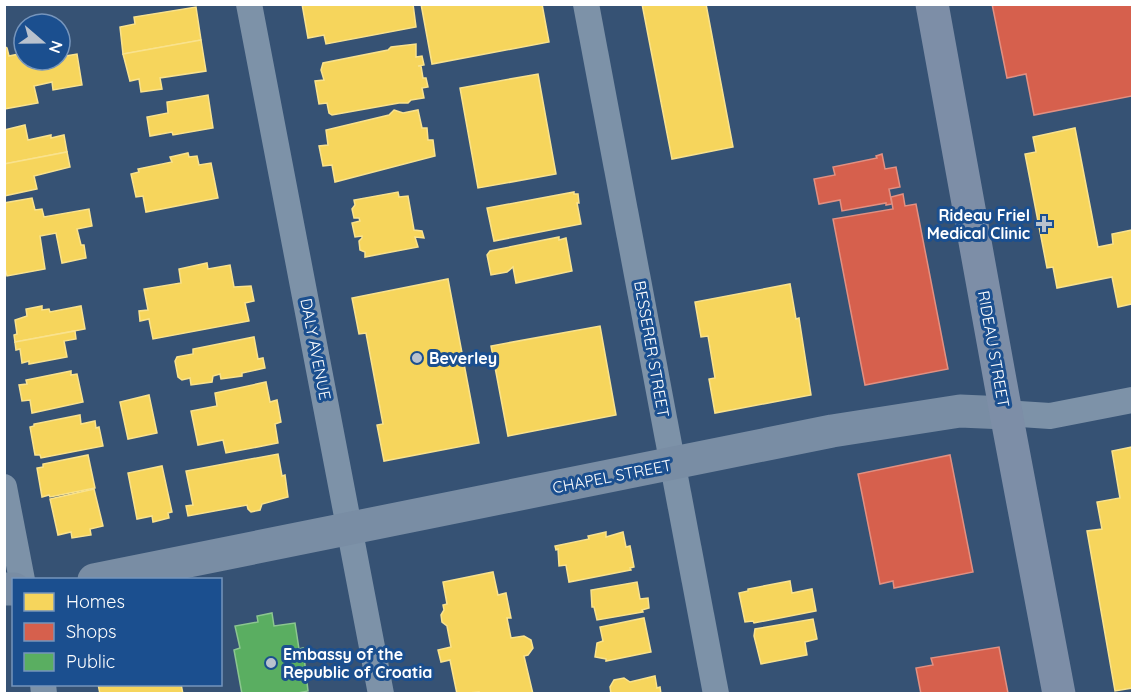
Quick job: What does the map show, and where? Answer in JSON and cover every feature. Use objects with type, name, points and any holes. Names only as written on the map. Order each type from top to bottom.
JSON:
[{"type":"main road","name":"RIDEAU STREET","points":[[932,4],[1005,413],[1059,693]]},
{"type":"street","name":"DALY AVENUE","points":[[249,4],[381,693]]},
{"type":"street","name":"BESSERER STREET","points":[[586,4],[716,693]]},
{"type":"street","name":"CHAPEL STREET","points":[[99,578],[673,465],[832,431],[960,411],[1050,416],[1132,400]]},
{"type":"street","points":[[4,487],[22,578]]},
{"type":"building: Homes","points":[[302,4],[413,4],[416,27],[326,44],[324,35],[308,38]]},
{"type":"building: Homes","points":[[421,4],[542,4],[549,42],[432,64]]},
{"type":"building: Homes","points":[[642,4],[706,4],[733,147],[672,159]]},
{"type":"building: Homes","points":[[196,7],[201,40],[123,54],[120,27],[135,24],[134,17]]},
{"type":"building: Homes","points":[[201,40],[206,71],[160,78],[162,89],[141,92],[139,79],[130,81],[123,54]]},
{"type":"building: Homes","points":[[416,44],[416,57],[422,56],[424,65],[418,66],[421,66],[423,78],[426,78],[428,87],[422,88],[424,98],[411,100],[408,103],[332,115],[329,113],[327,103],[319,104],[315,81],[324,80],[321,70],[323,63],[388,50],[391,47]]},
{"type":"building: Homes","points":[[4,46],[9,56],[12,55],[12,72],[72,72],[72,55],[77,54],[82,85],[53,90],[52,82],[34,86],[38,103],[4,109]]},
{"type":"building: Homes","points":[[538,74],[556,174],[478,188],[460,88]]},
{"type":"building: Homes","points":[[208,95],[213,128],[173,135],[172,132],[150,136],[147,117],[168,113],[167,102]]},
{"type":"building: Homes","points":[[394,110],[403,113],[418,110],[422,128],[427,128],[428,140],[433,140],[435,156],[335,182],[332,165],[323,166],[319,146],[328,145],[326,130],[389,115]]},
{"type":"building: Homes","points":[[25,125],[28,140],[64,135],[67,152],[4,164],[4,130]]},
{"type":"building: Homes","points":[[1075,128],[1098,247],[1113,244],[1112,234],[1132,230],[1132,304],[1118,307],[1112,277],[1057,288],[1053,267],[1047,268],[1025,154],[1036,152],[1033,137]]},
{"type":"building: Homes","points":[[67,152],[70,167],[34,176],[37,189],[4,196],[4,164]]},
{"type":"building: Homes","points":[[188,153],[189,157],[197,156],[199,165],[211,163],[218,198],[146,212],[143,196],[136,197],[131,174],[139,172],[138,169],[172,162],[170,157]]},
{"type":"building: Homes","points":[[398,192],[399,197],[408,196],[414,230],[422,231],[424,238],[415,237],[418,247],[365,257],[365,252],[360,250],[359,241],[362,236],[355,237],[352,223],[360,221],[359,218],[354,218],[352,209],[355,205],[354,200]]},
{"type":"building: Homes","points":[[574,192],[578,194],[579,203],[577,203],[581,224],[494,241],[487,208]]},
{"type":"building: Homes","points":[[32,198],[35,210],[42,209],[44,217],[89,209],[92,226],[77,229],[81,245],[84,245],[86,258],[62,263],[56,233],[40,236],[45,269],[7,276],[4,265],[4,203]]},
{"type":"building: Homes","points":[[559,237],[559,240],[566,238],[572,271],[516,283],[513,267],[507,272],[491,275],[487,255],[490,251]]},
{"type":"building: Homes","points":[[207,263],[208,269],[230,265],[234,287],[251,286],[254,301],[245,303],[249,321],[153,339],[149,319],[140,321],[139,311],[148,310],[144,289],[181,283],[179,269]]},
{"type":"building: Homes","name":"Beverley","points":[[448,279],[479,443],[384,461],[377,425],[383,424],[366,333],[359,334],[352,298]]},
{"type":"building: Homes","points":[[790,284],[796,319],[799,318],[811,395],[715,413],[709,379],[715,378],[708,336],[701,337],[695,302]]},
{"type":"building: Homes","points":[[42,306],[42,310],[49,309],[50,312],[81,306],[85,329],[15,342],[14,335],[17,334],[15,320],[27,316],[26,309]]},
{"type":"building: Homes","points":[[600,326],[616,415],[508,436],[491,346]]},
{"type":"building: Homes","points":[[75,331],[76,339],[64,341],[67,357],[29,364],[29,361],[22,363],[20,349],[16,350],[15,342]]},
{"type":"building: Homes","points":[[254,337],[258,359],[263,358],[265,368],[242,373],[242,376],[221,379],[220,374],[213,376],[212,382],[191,385],[190,378],[182,380],[178,377],[175,361],[177,357],[193,354],[193,349]]},
{"type":"building: Homes","points":[[71,371],[71,375],[77,374],[83,402],[32,413],[30,400],[22,401],[19,385],[27,384],[26,380]]},
{"type":"building: Homes","points":[[266,382],[270,402],[277,400],[281,422],[275,424],[278,443],[226,453],[223,440],[198,445],[191,411],[217,406],[215,393]]},
{"type":"building: Homes","points":[[149,395],[157,433],[128,439],[120,402]]},
{"type":"building: Homes","points":[[80,415],[81,424],[95,421],[96,428],[99,427],[103,446],[41,458],[40,455],[35,455],[30,427],[34,424]]},
{"type":"building: Homes","points":[[1132,447],[1132,688],[1115,691],[1087,531],[1102,529],[1097,502],[1120,498],[1112,451]]},
{"type":"building: Homes","points":[[278,454],[282,476],[285,475],[288,497],[262,504],[260,510],[251,512],[247,505],[188,516],[186,506],[193,505],[186,471]]},
{"type":"building: Homes","points":[[88,455],[95,488],[42,497],[37,468],[43,467],[43,464]]},
{"type":"building: Homes","points":[[162,466],[172,512],[168,513],[169,518],[153,522],[152,516],[137,519],[128,473]]},
{"type":"building: Homes","points":[[94,489],[103,526],[90,529],[91,535],[72,538],[71,532],[58,535],[50,499]]},
{"type":"building: Homes","points":[[606,532],[606,537],[623,532],[626,547],[630,546],[634,567],[630,568],[631,570],[569,582],[566,565],[559,566],[558,549],[556,550],[555,546],[589,539],[588,536]]},
{"type":"building: Homes","points":[[493,572],[498,595],[506,593],[511,618],[507,618],[511,638],[524,636],[531,640],[533,648],[528,655],[524,656],[533,694],[479,694],[479,692],[457,694],[450,660],[441,662],[438,650],[451,647],[447,626],[442,622],[441,615],[444,610],[443,605],[447,604],[443,582]]},
{"type":"building: Homes","points":[[790,581],[792,593],[812,589],[816,611],[754,623],[753,621],[745,622],[739,593],[748,591],[748,589]]},
{"type":"building: Homes","points":[[637,582],[640,599],[648,598],[649,608],[642,610],[643,612],[597,620],[594,607],[592,607],[591,590]]},
{"type":"building: Homes","points":[[644,618],[651,652],[606,661],[606,659],[595,657],[597,643],[603,641],[600,627]]},
{"type":"building: Homes","points":[[813,619],[817,639],[805,642],[807,655],[761,664],[754,636],[755,629]]},
{"type":"building: Homes","points":[[655,676],[657,688],[660,687],[661,694],[611,694],[610,687],[614,680],[624,678],[630,682]]},
{"type":"building: Homes","points":[[98,686],[181,686],[183,694],[100,694]]},
{"type":"building: Shops","points":[[992,4],[1132,4],[1132,96],[1034,115],[1026,74],[1007,78]]},
{"type":"building: Shops","points":[[882,154],[885,169],[896,167],[900,187],[889,189],[892,204],[886,205],[886,203],[842,211],[840,200],[819,204],[814,179],[835,175],[833,167],[877,158],[876,156]]},
{"type":"building: Shops","points":[[903,194],[905,206],[916,204],[948,369],[865,385],[833,219],[893,209],[891,197]]},
{"type":"building: Shops","points":[[950,455],[973,572],[894,588],[893,581],[880,584],[858,474]]},
{"type":"building: Shops","points":[[999,647],[1008,693],[921,694],[916,668],[933,665],[931,658]]},
{"type":"building: Public","name":"Embassy of the Republic of Croatia","points":[[272,613],[274,626],[295,623],[299,649],[303,648],[308,691],[293,694],[242,694],[234,650],[240,648],[235,626],[258,622],[257,616]]},
{"type":"place","name":"Rideau Friel Medical Clinic","points":[[1044,224]]},
{"type":"place","name":"Beverley","points":[[417,358]]},
{"type":"place","name":"Embassy of the Republic of Croatia","points":[[271,663]]}]
